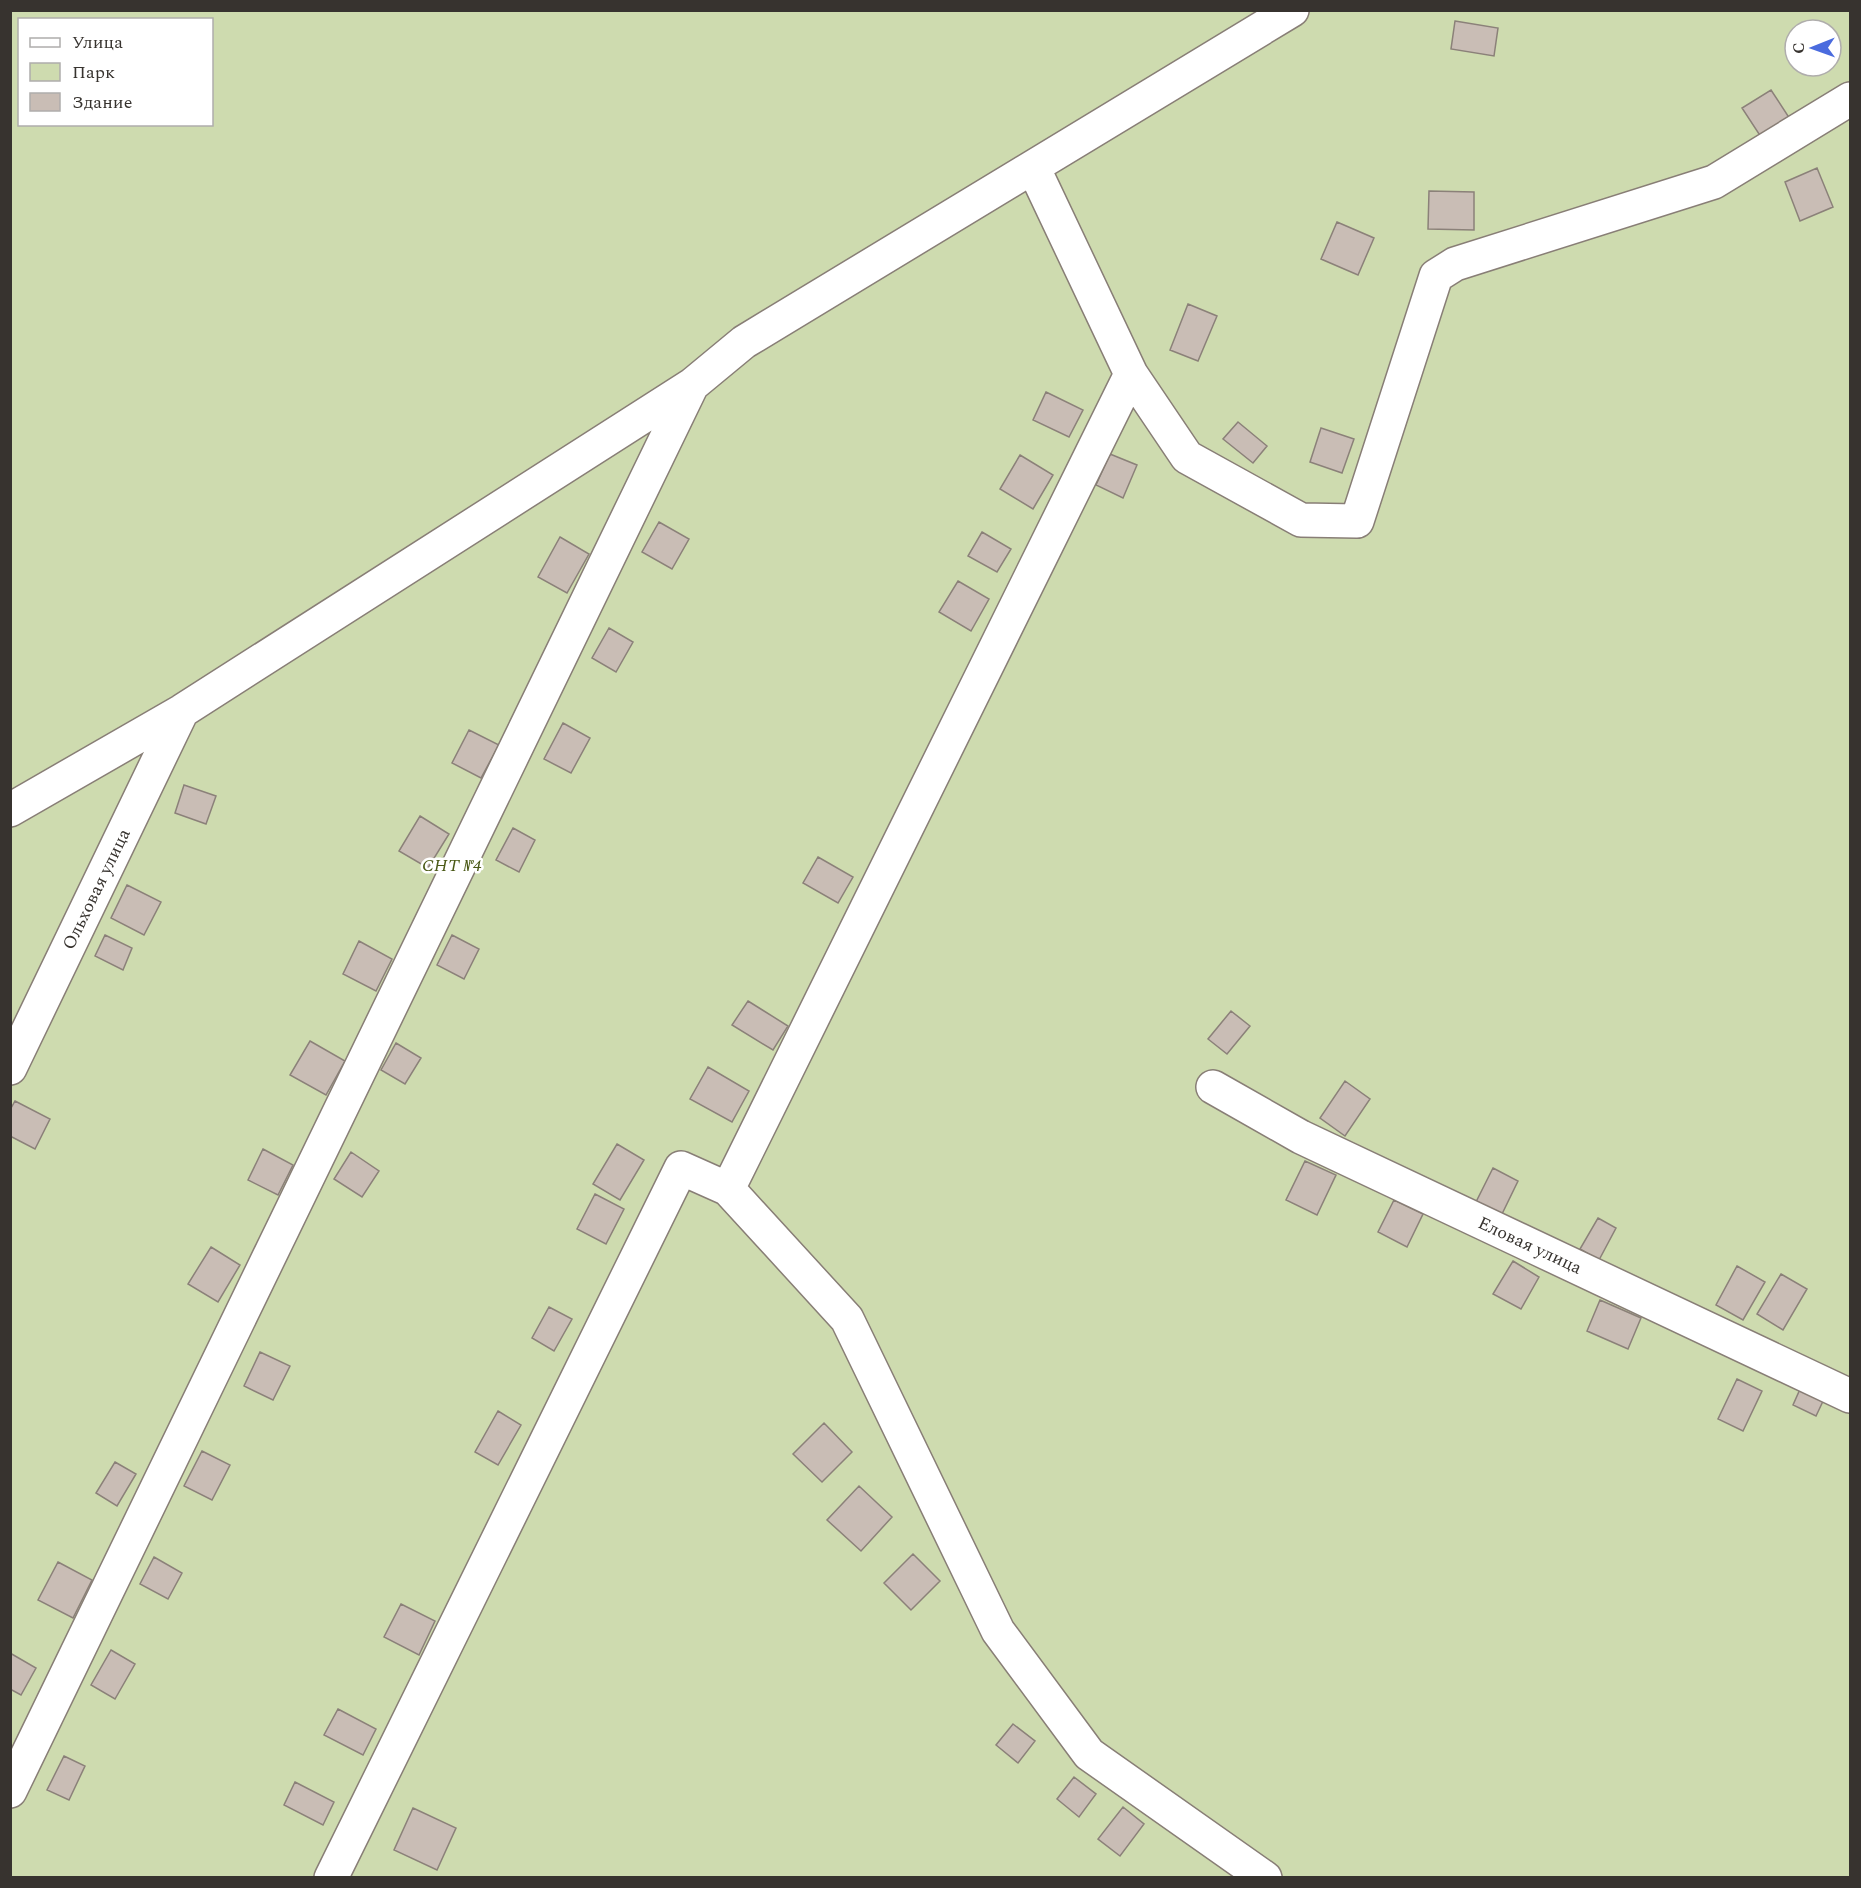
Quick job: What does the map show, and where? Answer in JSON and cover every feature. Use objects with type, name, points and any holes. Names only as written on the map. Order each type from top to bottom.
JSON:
[{"type":"street","points":[[10,810],[182,711],[692,385],[744,342],[1034,169],[1292,10]]},
{"type":"street","points":[[1034,169],[1131,374],[1187,457],[1300,520],[1357,521],[1436,276],[1455,264],[1714,182],[1851,99]]},
{"type":"street","points":[[728,1189],[1131,374]]},
{"type":"street","points":[[10,1791],[692,385]]},
{"type":"street","name":"Ольховая улица","points":[[10,1068],[182,711]]},
{"type":"street","name":"Еловая улица","points":[[1213,1087],[1301,1137],[1851,1396]]},
{"type":"street","points":[[331,1878],[681,1168],[728,1189],[847,1319],[998,1631],[1089,1754],[1265,1878]]},
{"type":"green space","name":"СНТ №4","points":[[10,11],[1850,11],[1850,1877],[11,1877]]},
{"type":"building","points":[[1455,21],[1498,28],[1494,56],[1451,49]]},
{"type":"building","points":[[1771,90],[1790,119],[1761,137],[1742,108]]},
{"type":"building","points":[[1817,168],[1833,207],[1800,221],[1785,182]]},
{"type":"building","points":[[1429,191],[1474,192],[1474,230],[1428,229]]},
{"type":"building","points":[[1337,222],[1374,238],[1358,275],[1321,259]]},
{"type":"building","points":[[1188,304],[1217,316],[1198,361],[1170,350]]},
{"type":"building","points":[[1046,392],[1083,410],[1069,437],[1033,420]]},
{"type":"building","points":[[1238,422],[1267,446],[1253,463],[1223,439]]},
{"type":"building","points":[[1321,428],[1354,439],[1342,473],[1310,462]]},
{"type":"building","points":[[1110,454],[1137,465],[1123,498],[1096,485]]},
{"type":"building","points":[[1020,455],[1053,475],[1033,509],[1000,489]]},
{"type":"building","points":[[659,522],[689,539],[672,569],[642,552]]},
{"type":"building","points":[[982,532],[1011,549],[997,572],[968,556]]},
{"type":"building","points":[[560,537],[589,554],[567,593],[538,577]]},
{"type":"building","points":[[958,581],[989,599],[971,631],[939,612]]},
{"type":"building","points":[[609,628],[633,642],[616,672],[592,658]]},
{"type":"building","points":[[563,723],[590,738],[571,773],[544,759]]},
{"type":"building","points":[[469,730],[499,745],[481,778],[452,763]]},
{"type":"building","points":[[184,785],[216,796],[206,824],[175,813]]},
{"type":"building","points":[[420,816],[449,834],[428,868],[399,851]]},
{"type":"building","points":[[513,828],[535,840],[519,872],[496,860]]},
{"type":"building","points":[[818,857],[853,877],[838,903],[803,883]]},
{"type":"building","points":[[127,885],[161,902],[144,935],[111,918]]},
{"type":"building","points":[[105,935],[132,948],[123,970],[95,956]]},
{"type":"building","points":[[452,935],[479,949],[464,979],[437,965]]},
{"type":"building","points":[[359,941],[392,959],[376,991],[343,974]]},
{"type":"building","points":[[748,1001],[788,1026],[773,1050],[732,1025]]},
{"type":"building","points":[[1231,1011],[1250,1026],[1227,1054],[1208,1039]]},
{"type":"building","points":[[310,1041],[345,1061],[326,1095],[290,1075]]},
{"type":"building","points":[[396,1043],[421,1058],[405,1084],[381,1070]]},
{"type":"building","points":[[708,1067],[749,1091],[732,1122],[690,1099]]},
{"type":"building","points":[[1345,1081],[1370,1099],[1345,1136],[1320,1118]]},
{"type":"building","points":[[15,1101],[50,1119],[35,1149],[10,1136],[10,1110]]},
{"type":"building","points":[[617,1144],[644,1160],[620,1200],[593,1184]]},
{"type":"building","points":[[263,1149],[293,1165],[278,1195],[248,1180]]},
{"type":"building","points":[[351,1152],[379,1171],[362,1197],[334,1179]]},
{"type":"building","points":[[1305,1161],[1336,1175],[1317,1215],[1286,1200]]},
{"type":"building","points":[[1493,1168],[1518,1181],[1501,1216],[1475,1204]]},
{"type":"building","points":[[595,1194],[624,1209],[606,1244],[577,1229]]},
{"type":"building","points":[[1394,1200],[1423,1214],[1407,1247],[1378,1232]]},
{"type":"building","points":[[1598,1218],[1616,1228],[1599,1260],[1580,1249]]},
{"type":"building","points":[[211,1247],[240,1265],[218,1302],[188,1284]]},
{"type":"building","points":[[1513,1261],[1539,1277],[1521,1309],[1493,1294]]},
{"type":"building","points":[[1737,1266],[1765,1282],[1743,1320],[1716,1305]]},
{"type":"building","points":[[1781,1274],[1807,1289],[1783,1330],[1757,1314]]},
{"type":"building","points":[[1600,1300],[1641,1318],[1628,1349],[1587,1331]]},
{"type":"building","points":[[549,1307],[572,1319],[554,1351],[532,1338]]},
{"type":"building","points":[[260,1352],[290,1366],[273,1400],[244,1386]]},
{"type":"building","points":[[1737,1379],[1762,1391],[1743,1431],[1718,1419]]},
{"type":"building","points":[[1801,1387],[1825,1397],[1816,1416],[1793,1405]]},
{"type":"building","points":[[498,1411],[521,1425],[498,1465],[475,1452]]},
{"type":"building","points":[[824,1423],[852,1452],[822,1482],[793,1454]]},
{"type":"building","points":[[202,1451],[230,1465],[212,1500],[184,1486]]},
{"type":"building","points":[[115,1462],[136,1474],[117,1506],[96,1493]]},
{"type":"building","points":[[859,1486],[892,1517],[861,1551],[827,1520]]},
{"type":"building","points":[[913,1554],[940,1581],[911,1610],[884,1583]]},
{"type":"building","points":[[154,1557],[182,1573],[168,1599],[140,1584]]},
{"type":"building","points":[[58,1562],[92,1580],[73,1618],[38,1600]]},
{"type":"building","points":[[401,1604],[435,1621],[419,1655],[384,1637]]},
{"type":"building","points":[[111,1650],[135,1664],[115,1699],[91,1685]]},
{"type":"building","points":[[10,1653],[36,1668],[21,1695],[10,1689]]},
{"type":"building","points":[[338,1709],[376,1729],[363,1755],[324,1735]]},
{"type":"building","points":[[1013,1724],[1035,1741],[1018,1763],[996,1745]]},
{"type":"building","points":[[64,1756],[85,1766],[69,1800],[47,1790]]},
{"type":"building","points":[[1074,1777],[1096,1794],[1079,1817],[1057,1799]]},
{"type":"building","points":[[295,1782],[334,1802],[323,1825],[284,1805]]},
{"type":"building","points":[[1123,1807],[1144,1824],[1120,1856],[1098,1839]]},
{"type":"building","points":[[413,1808],[456,1828],[437,1870],[394,1850]]}]
